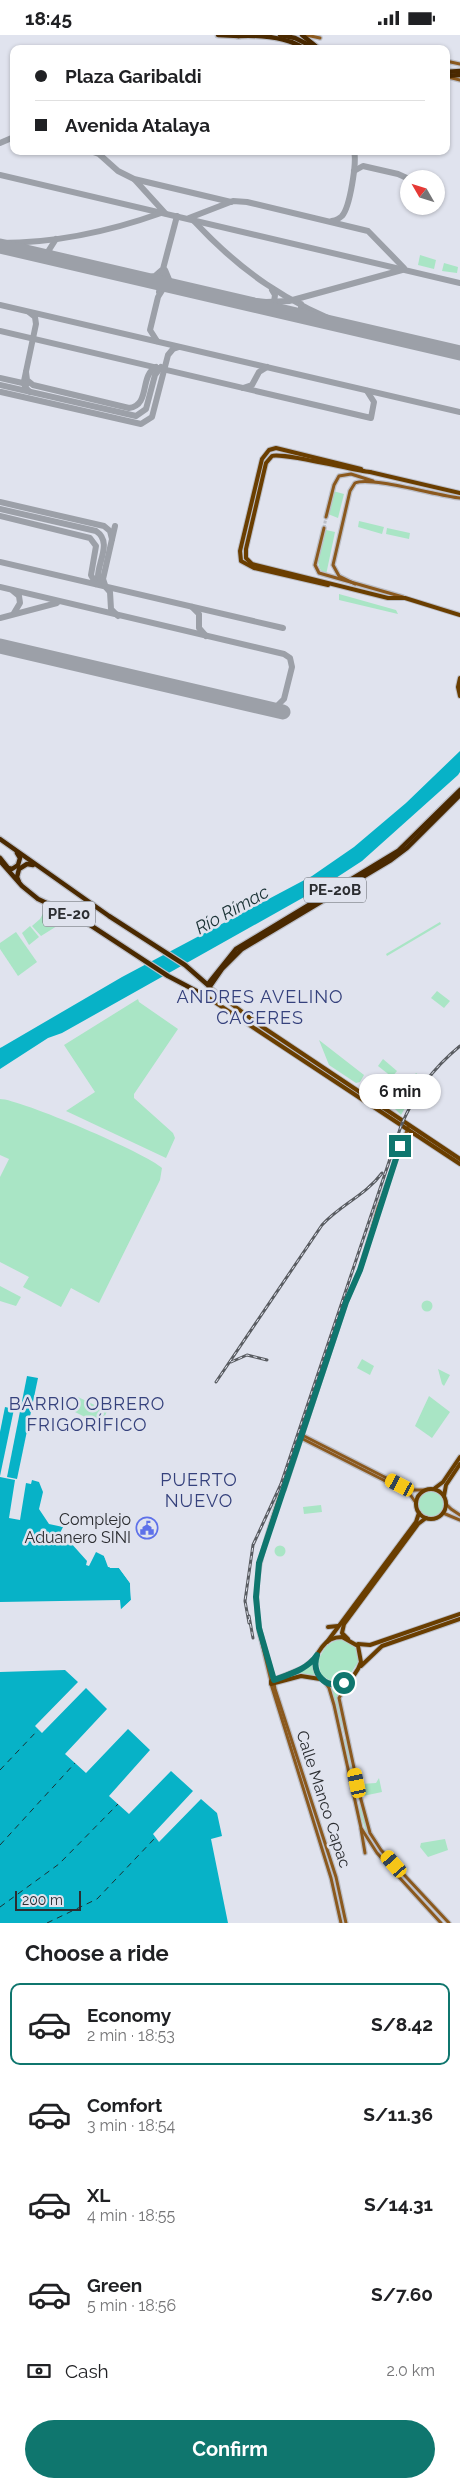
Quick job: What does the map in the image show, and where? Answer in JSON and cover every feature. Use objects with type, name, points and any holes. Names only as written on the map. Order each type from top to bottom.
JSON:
[{"type":"highway","points":[[218,35],[267,36],[295,42],[299,45]]},
{"type":"highway","points":[[280,35],[309,45]]},
{"type":"highway","points":[[302,35],[313,45]]},
{"type":"highway","name":"PE-20B","points":[[214,978],[226,958],[245,943],[398,851],[460,790]]},
{"type":"highway","name":"PE-20B","points":[[202,994],[233,957],[247,945],[398,855],[460,795]]},
{"type":"highway","name":"PE-20","points":[[0,839],[39,868],[185,965],[208,986]]},
{"type":"highway","points":[[0,859],[8,868],[14,869],[20,860],[15,851]]},
{"type":"highway","name":"PE-20","points":[[0,859],[26,890],[41,900],[81,919],[168,977],[202,994]]},
{"type":"highway","points":[[26,890],[18,880],[18,871],[27,864],[39,868]]},
{"type":"highway","points":[[202,980],[214,978],[214,991]]},
{"type":"main road","points":[[306,35],[320,38]]},
{"type":"main road","points":[[332,585],[322,585],[244,565],[240,555],[262,459],[271,449],[460,493]]},
{"type":"main road","points":[[370,472],[330,466],[282,454],[272,456],[266,463],[246,549],[247,559],[252,564],[332,585],[388,598],[405,598]]},
{"type":"main road","points":[[326,517],[334,485],[340,476],[351,474],[432,495],[460,498]]},
{"type":"main road","points":[[355,584],[339,576],[333,565],[351,487],[361,480],[374,481]]},
{"type":"main road","points":[[324,528],[315,564],[316,570],[324,576],[459,615]]},
{"type":"main road","points":[[460,678],[458,687],[460,696]]},
{"type":"main road","name":"PE-20","points":[[208,986],[224,1000],[407,1127]]},
{"type":"main road","name":"PE-20","points":[[202,994],[407,1127]]},
{"type":"main road","points":[[224,1000],[224,1009]]},
{"type":"main road","points":[[317,1063],[320,1063],[321,1060]]},
{"type":"main road","points":[[407,1127],[460,1159]]},
{"type":"main road","points":[[407,1127],[460,1165]]},
{"type":"main road","points":[[273,1682],[259,1627],[256,1597],[258,1570],[276,1509],[302,1437],[346,1302],[360,1270],[407,1127]]},
{"type":"main road","points":[[302,1437],[409,1493],[420,1513],[426,1518],[433,1519],[443,1513],[446,1503]]},
{"type":"main road","points":[[319,1446],[410,1491],[433,1489],[443,1482],[460,1457]]},
{"type":"main road","points":[[460,1464],[446,1485],[444,1496],[449,1508],[460,1515]]},
{"type":"main road","points":[[433,1489],[444,1496]]},
{"type":"main road","points":[[416,1503],[418,1496],[424,1491]]},
{"type":"main road","points":[[273,1682],[312,1662],[416,1523],[420,1513]]},
{"type":"main road","points":[[443,1513],[460,1519]]},
{"type":"main road","points":[[348,1639],[342,1633],[343,1626],[418,1524],[426,1518]]},
{"type":"main road","points":[[449,1923],[377,1845],[367,1824],[339,1698],[355,1674],[379,1647],[460,1614]]},
{"type":"main road","points":[[327,1642],[337,1637],[348,1639],[361,1645],[370,1645],[449,1620],[460,1619]]},
{"type":"main road","points":[[328,1627],[338,1626]]},
{"type":"main road","points":[[273,1682],[301,1675],[338,1685],[355,1674],[361,1657],[359,1649],[353,1641]]},
{"type":"main road","points":[[317,1655],[315,1667],[329,1688],[334,1705],[365,1853]]},
{"type":"main road","name":"Calle Manco Capac","points":[[273,1682],[331,1878],[341,1923]]},
{"type":"main road","name":"Calle Manco Capac","points":[[273,1682],[336,1877],[346,1923]]},
{"type":"main road","points":[[361,1828],[373,1848],[441,1923]]},
{"type":"main road","points":[[423,1904],[427,1900]]},
{"type":"green space","points":[[420,255],[436,260],[434,269],[418,265]]},
{"type":"green space","points":[[444,263],[458,267],[457,273],[442,271]]},
{"type":"green space","points":[[333,491],[344,494],[338,518],[328,514]]},
{"type":"green space","points":[[359,521],[384,527],[382,534],[358,527]]},
{"type":"green space","points":[[387,528],[410,533],[409,539],[386,534]]},
{"type":"green space","points":[[326,530],[335,532],[326,575],[319,566],[318,553],[323,534]]},
{"type":"green space","points":[[339,594],[396,610],[398,614],[339,600]]},
{"type":"green space","points":[[45,910],[65,921],[41,936],[32,926],[40,919]]},
{"type":"green space","points":[[440,922],[441,924],[387,956],[386,954]]},
{"type":"green space","points":[[30,926],[39,937],[29,945],[22,933]]},
{"type":"green space","points":[[16,932],[37,962],[18,976],[0,949],[0,943]]},
{"type":"green space","points":[[437,991],[450,1001],[444,1008],[431,998]]},
{"type":"green space","points":[[138,999],[139,1002],[178,1029],[134,1094],[134,1098],[173,1133],[175,1138],[166,1158],[66,1111],[95,1092],[64,1045]]},
{"type":"green space","points":[[319,1040],[364,1075],[360,1082],[356,1083],[329,1065]]},
{"type":"green space","points":[[383,1059],[397,1071],[392,1077],[378,1066]]},
{"type":"green space","points":[[416,1073],[422,1078],[401,1115],[393,1107],[394,1102]]},
{"type":"green space","points":[[367,1078],[390,1096],[389,1100],[385,1102],[363,1087],[362,1084]]},
{"type":"green space","points":[[0,1099],[12,1101],[83,1128],[134,1151],[162,1168],[160,1180],[99,1303],[71,1288],[61,1307],[23,1287],[29,1277],[0,1262],[0,1177],[9,1159],[0,1155]]},
{"type":"green space","points":[[0,1286],[21,1297],[16,1306],[0,1301]]},
{"type":"green space","points":[[427,1300],[433,1306],[427,1312],[421,1306]]},
{"type":"green space","points":[[362,1359],[374,1366],[370,1375],[357,1368]]},
{"type":"green space","points":[[438,1369],[450,1375],[444,1386],[442,1384]]},
{"type":"green space","points":[[429,1396],[450,1412],[432,1438],[415,1426]]},
{"type":"green space","points":[[78,1397],[107,1411],[101,1425],[71,1410]]},
{"type":"green space","points":[[431,1491],[440,1495],[444,1504],[440,1513],[431,1517],[422,1513],[418,1504],[422,1495]]},
{"type":"green space","points":[[321,1505],[322,1512],[304,1514],[303,1507]]},
{"type":"green space","points":[[280,1545],[286,1551],[280,1557],[274,1551]]},
{"type":"green space","points":[[338,1639],[347,1641],[356,1648],[359,1661],[347,1679],[332,1682],[321,1675],[318,1660],[326,1646]]},
{"type":"green space","points":[[313,1664],[316,1676],[299,1674],[287,1679],[286,1677]]},
{"type":"green space","points":[[345,1685],[337,1698],[346,1732],[344,1734],[330,1687]]},
{"type":"green space","points":[[347,1738],[359,1795],[356,1795],[344,1739]]},
{"type":"green space","points":[[379,1778],[382,1792],[363,1796],[360,1784],[376,1783]]},
{"type":"green space","points":[[359,1800],[371,1836],[368,1837],[360,1814]]},
{"type":"green space","points":[[445,1839],[448,1850],[428,1857],[420,1847],[421,1843]]},
{"type":"water","points":[[460,751],[460,772],[458,775],[362,861],[322,887],[62,1033],[48,1038],[0,1069],[0,1048],[122,977],[312,876],[354,847],[406,803]]},
{"type":"water","points":[[27,1376],[38,1378],[17,1479],[7,1477]]},
{"type":"water","points":[[5,1407],[14,1409],[0,1476],[0,1432]]},
{"type":"water","points":[[0,1477],[15,1480],[9,1518],[20,1520],[26,1483],[31,1484],[32,1480],[39,1482],[43,1492],[39,1509],[49,1524],[63,1527],[59,1535],[62,1533],[87,1561],[86,1565],[89,1566],[96,1552],[104,1556],[110,1568],[119,1568],[130,1583],[131,1600],[121,1610],[120,1600],[0,1602]]},
{"type":"water","points":[[65,1670],[78,1682],[35,1726],[42,1733],[86,1688],[107,1709],[65,1754],[86,1773],[128,1729],[150,1750],[109,1796],[129,1814],[171,1771],[193,1791],[153,1834],[159,1842],[201,1799],[217,1813],[222,1836],[211,1839],[228,1923],[0,1923],[0,1672]]},
{"type":"pier","points":[[106,1554],[110,1565],[121,1566],[133,1582],[133,1599],[122,1613],[120,1610],[131,1600],[130,1583],[119,1568],[108,1567],[104,1556]]},
{"type":"ferry route","points":[[0,1770],[38,1730]]},
{"type":"ferry route","points":[[0,1845],[75,1763]]},
{"type":"ferry route","points":[[0,1907],[59,1864],[118,1804]]},
{"type":"ferry route","points":[[47,1923],[97,1899],[155,1838]]},
{"type":"taxiway","points":[[0,143],[10,139]]},
{"type":"taxiway","points":[[100,155],[118,171],[134,179],[231,202]]},
{"type":"taxiway","points":[[332,221],[342,216],[348,204],[354,174],[355,155]]},
{"type":"taxiway","points":[[354,171],[363,166],[400,175]]},
{"type":"taxiway","points":[[0,175],[460,283]]},
{"type":"taxiway","points":[[135,180],[165,213]]},
{"type":"taxiway","points":[[189,218],[233,201],[247,202],[368,231],[404,268]]},
{"type":"taxiway","points":[[0,243],[62,239],[102,231],[161,213]]},
{"type":"taxiway","points":[[141,279],[155,276],[163,269],[177,216]]},
{"type":"taxiway","points":[[193,220],[229,255],[266,284],[307,308],[353,328]]},
{"type":"taxiway","points":[[56,239],[49,250],[56,259]]},
{"type":"taxiway","points":[[159,292],[164,270]]},
{"type":"taxiway","points":[[165,270],[170,282],[181,288]]},
{"type":"taxiway","points":[[220,297],[266,302],[289,301],[402,270]]},
{"type":"taxiway","points":[[157,341],[150,330],[158,297],[163,289],[174,287]]},
{"type":"taxiway","points":[[263,307],[274,302],[275,295],[272,290]]},
{"type":"taxiway","points":[[301,304],[301,311],[307,317]]},
{"type":"taxiway","points":[[0,305],[460,412]]},
{"type":"taxiway","points":[[30,313],[35,317],[36,324],[24,381],[25,387],[30,392]]},
{"type":"taxiway","points":[[0,331],[371,418],[374,402],[367,391]]},
{"type":"taxiway","points":[[1,392],[141,424],[152,417],[168,355],[173,349],[179,347]]},
{"type":"taxiway","points":[[26,372],[27,380],[33,385],[129,408],[136,406],[140,402],[148,377],[156,367]]},
{"type":"taxiway","points":[[0,385],[136,416],[146,409],[155,375],[161,367]]},
{"type":"taxiway","points":[[243,388],[252,385],[259,372],[267,367]]},
{"type":"taxiway","points":[[0,378],[27,384]]},
{"type":"taxiway","points":[[0,502],[104,526],[110,531],[112,539]]},
{"type":"taxiway","points":[[0,509],[96,531],[101,536],[104,547],[98,578],[110,592],[111,609],[118,616]]},
{"type":"taxiway","points":[[0,516],[90,538],[96,546],[91,575],[96,584]]},
{"type":"taxiway","points":[[105,585],[103,579],[115,526]]},
{"type":"taxiway","points":[[0,562],[283,628]]},
{"type":"taxiway","points":[[0,587],[284,654],[290,658],[292,667],[284,699],[276,707],[266,708]]},
{"type":"taxiway","points":[[13,591],[19,596],[20,603],[14,613]]},
{"type":"taxiway","points":[[0,618],[57,603]]},
{"type":"taxiway","points":[[192,607],[199,614],[199,628],[206,636]]},
{"type":"runway","points":[[0,246],[460,353]]},
{"type":"runway","points":[[0,646],[283,712]]},
{"type":"tunnel","points":[[324,528],[326,517]]},
{"type":"railway","points":[[249,1623],[245,1601],[253,1545],[281,1484],[401,1126],[425,1082],[460,1046]]},
{"type":"railway","points":[[216,1382],[322,1225],[368,1188],[382,1173]]},
{"type":"railway","points":[[231,1362],[247,1355],[267,1360]]},
{"type":"railway","points":[[249,1616],[253,1638]]},
{"type":"place","name":"Complejo Aduanero SINI","points":[[147,1528]]},
{"type":"district","name":"ANDRES AVELINO CACERES","points":[[260,1008]]},
{"type":"district","name":"BARRIO OBRERO FRIGORÍFICO","points":[[87,1414]]},
{"type":"district","name":"PUERTO NUEVO","points":[[199,1490]]},
{"type":"route","points":[[344,1683],[333,1685],[321,1679],[315,1667],[317,1655],[312,1662],[303,1668],[274,1680],[259,1628],[256,1609],[256,1583],[265,1540],[279,1504],[349,1293],[360,1270],[378,1209],[400,1146]]},
{"type":"water label","name":"Río Rímac","points":[[232,910]]}]
